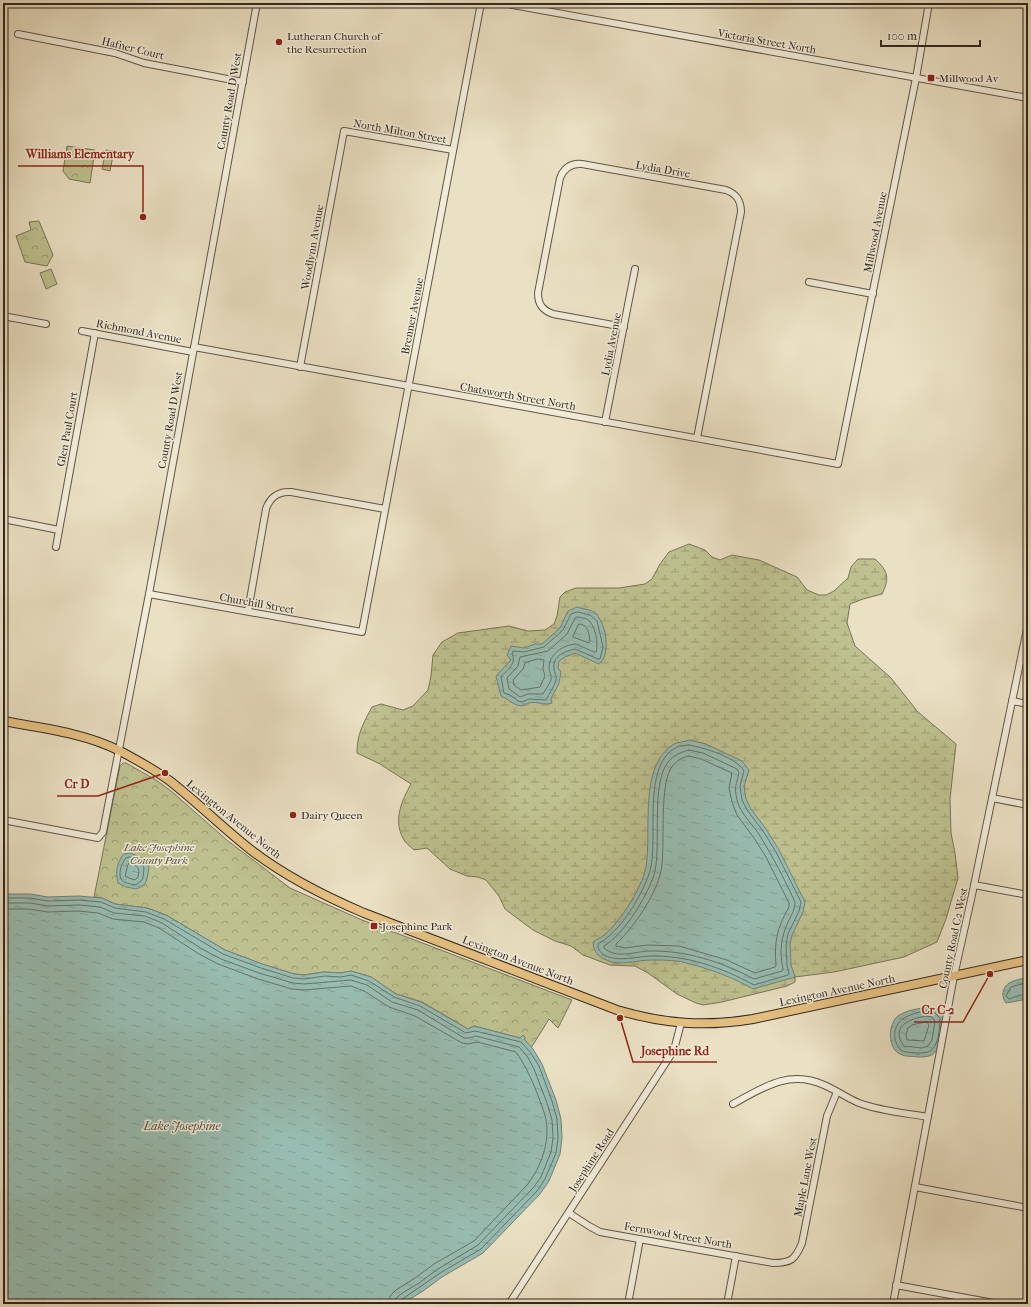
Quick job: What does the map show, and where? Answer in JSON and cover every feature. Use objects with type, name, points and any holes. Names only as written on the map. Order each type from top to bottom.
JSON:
[{"type":"main road","name":"Lexington Avenue North","points":[[3,721],[76,736],[119,751],[171,782],[232,835],[262,858],[293,879],[323,896],[617,1010],[654,1020],[714,1024],[753,1019],[1028,960]]},
{"type":"street","name":"County Road D West","points":[[3,820],[98,838],[103,832],[149,594],[257,3]]},
{"type":"street","name":"Brenner Avenue","points":[[362,632],[481,3]]},
{"type":"street","name":"Victoria Street North","points":[[502,3],[1028,98]]},
{"type":"street","name":"Millwood Avenue","points":[[838,464],[916,78],[929,3]]},
{"type":"street","name":"Hafner Court","points":[[18,34],[115,53],[144,63],[243,82]]},
{"type":"street","name":"North Milton Street","points":[[344,131],[453,150]]},
{"type":"street","name":"Woodlynn Avenue","points":[[300,367],[344,131]]},
{"type":"street","name":"Lydia Drive","points":[[624,327],[553,314],[543,309],[538,301],[538,293],[560,178],[566,169],[575,164],[582,164],[726,190],[736,196],[741,205],[741,212],[696,438]]},
{"type":"street","name":"Lydia Avenue","points":[[606,422],[635,269]]},
{"type":"street","points":[[809,282],[873,294]]},
{"type":"street","points":[[3,316],[46,324]]},
{"type":"street","name":"Richmond Avenue","points":[[82,331],[193,349]]},
{"type":"street","name":"Glen Paul Court","points":[[56,547],[95,333]]},
{"type":"street","name":"Chatsworth Street North","points":[[193,349],[408,386],[838,464]]},
{"type":"street","points":[[248,612],[266,509],[275,495],[281,492],[291,492],[385,509]]},
{"type":"street","points":[[3,519],[59,530]]},
{"type":"street","name":"Churchill Street","points":[[149,594],[362,632]]},
{"type":"street","name":"County Road C2 West","points":[[893,1304],[954,976],[1028,624]]},
{"type":"street","points":[[1012,701],[1028,704]]},
{"type":"street","points":[[992,798],[1028,804]]},
{"type":"street","points":[[974,885],[1028,895]]},
{"type":"street","name":"Josephine Road","points":[[509,1304],[674,1050],[681,1023]]},
{"type":"street","points":[[733,1104],[769,1085],[790,1079],[810,1080],[871,1107],[928,1116]]},
{"type":"street","name":"Maple Lane West","points":[[788,1261],[795,1258],[802,1243],[827,1116],[837,1092]]},
{"type":"street","points":[[915,1187],[1028,1208]]},
{"type":"street","name":"Fernwood Street North","points":[[569,1213],[600,1232],[773,1262],[788,1261]]},
{"type":"street","points":[[628,1304],[640,1239]]},
{"type":"street","points":[[727,1304],[736,1256]]},
{"type":"street","points":[[896,1285],[999,1304]]},
{"type":"green space","points":[[67,146],[95,150],[90,183],[69,179],[63,171]]},
{"type":"green space","points":[[106,150],[114,151],[110,171],[102,169]]},
{"type":"green space","points":[[39,221],[53,255],[47,266],[25,262],[16,236],[31,230],[29,222]]},
{"type":"green space","points":[[51,269],[57,284],[46,289],[40,273]]},
{"type":"green space","points":[[689,544],[705,550],[712,557],[720,560],[732,555],[759,560],[797,577],[807,590],[819,595],[826,595],[834,591],[848,578],[851,567],[858,559],[875,559],[883,567],[887,579],[882,594],[850,604],[847,623],[855,646],[891,678],[918,712],[956,744],[950,799],[951,833],[958,878],[946,919],[937,942],[904,957],[834,972],[795,977],[795,982],[787,986],[722,1002],[703,1005],[677,994],[648,973],[635,966],[610,965],[583,955],[571,946],[555,941],[533,930],[505,909],[499,896],[486,880],[478,877],[467,876],[450,869],[427,848],[414,850],[404,840],[400,831],[399,817],[402,803],[411,784],[380,764],[357,753],[359,735],[372,707],[381,704],[403,710],[413,706],[428,690],[433,655],[442,642],[458,633],[509,626],[528,631],[545,630],[554,624],[560,597],[565,592],[576,588],[619,588],[645,584],[652,579],[660,564],[669,552]]},
{"type":"green space","name":"Lake Josephine County Park","points":[[123,763],[126,763],[156,780],[171,791],[228,841],[290,888],[362,920],[572,1000],[558,1028],[549,1019],[531,1048],[525,1040],[520,1038],[474,1026],[468,1029],[422,1002],[396,994],[371,977],[351,971],[341,973],[324,972],[304,975],[294,974],[225,950],[166,915],[147,908],[115,904],[102,898],[94,897],[120,766]]},
{"type":"water","points":[[577,607],[592,611],[597,615],[604,628],[606,637],[605,653],[599,664],[575,653],[559,661],[558,668],[561,672],[559,683],[551,699],[552,703],[529,703],[519,706],[501,696],[496,676],[511,660],[507,655],[511,646],[524,648],[535,644],[542,644],[560,628],[568,611]]},
{"type":"water","points":[[689,740],[706,744],[742,761],[749,770],[744,786],[746,799],[751,809],[779,850],[805,902],[803,912],[792,935],[790,945],[791,965],[795,977],[753,989],[724,975],[683,962],[651,960],[617,963],[607,960],[596,953],[593,942],[603,936],[623,914],[644,875],[647,853],[649,800],[655,767],[663,754],[674,744]]},
{"type":"water","points":[[130,853],[142,858],[149,867],[145,884],[137,889],[126,887],[118,883],[117,879],[117,867],[120,860],[124,854]]},
{"type":"water","name":"Lake Josephine","points":[[3,894],[102,898],[115,904],[147,908],[166,915],[225,950],[262,964],[294,974],[304,975],[324,972],[341,973],[351,971],[371,977],[396,994],[421,1002],[468,1029],[474,1026],[520,1038],[523,1035],[542,1064],[556,1100],[561,1119],[562,1138],[560,1154],[549,1181],[540,1194],[483,1253],[442,1277],[402,1304],[3,1304]]},
{"type":"water","points":[[1028,977],[1028,999],[1006,1003],[1003,998],[1005,987],[1013,981]]},
{"type":"water","points":[[928,1007],[936,1009],[944,1016],[942,1035],[938,1048],[932,1055],[925,1057],[906,1056],[900,1054],[893,1047],[891,1041],[890,1036],[892,1024],[898,1016],[905,1012]]},
{"type":"place","name":"Lutheran Church of the Resurrection","points":[[279,42]]},
{"type":"place","name":"Millwood Av","points":[[931,78]]},
{"type":"place","name":"Williams Elementary","points":[[143,217]]},
{"type":"place","name":"Cr D","points":[[165,773]]},
{"type":"place","name":"Dairy Queen","points":[[293,815]]},
{"type":"place","name":"Josephine Park","points":[[374,926]]},
{"type":"place","name":"Cr C-2","points":[[990,974]]},
{"type":"place","name":"Josephine Rd","points":[[620,1018]]}]
